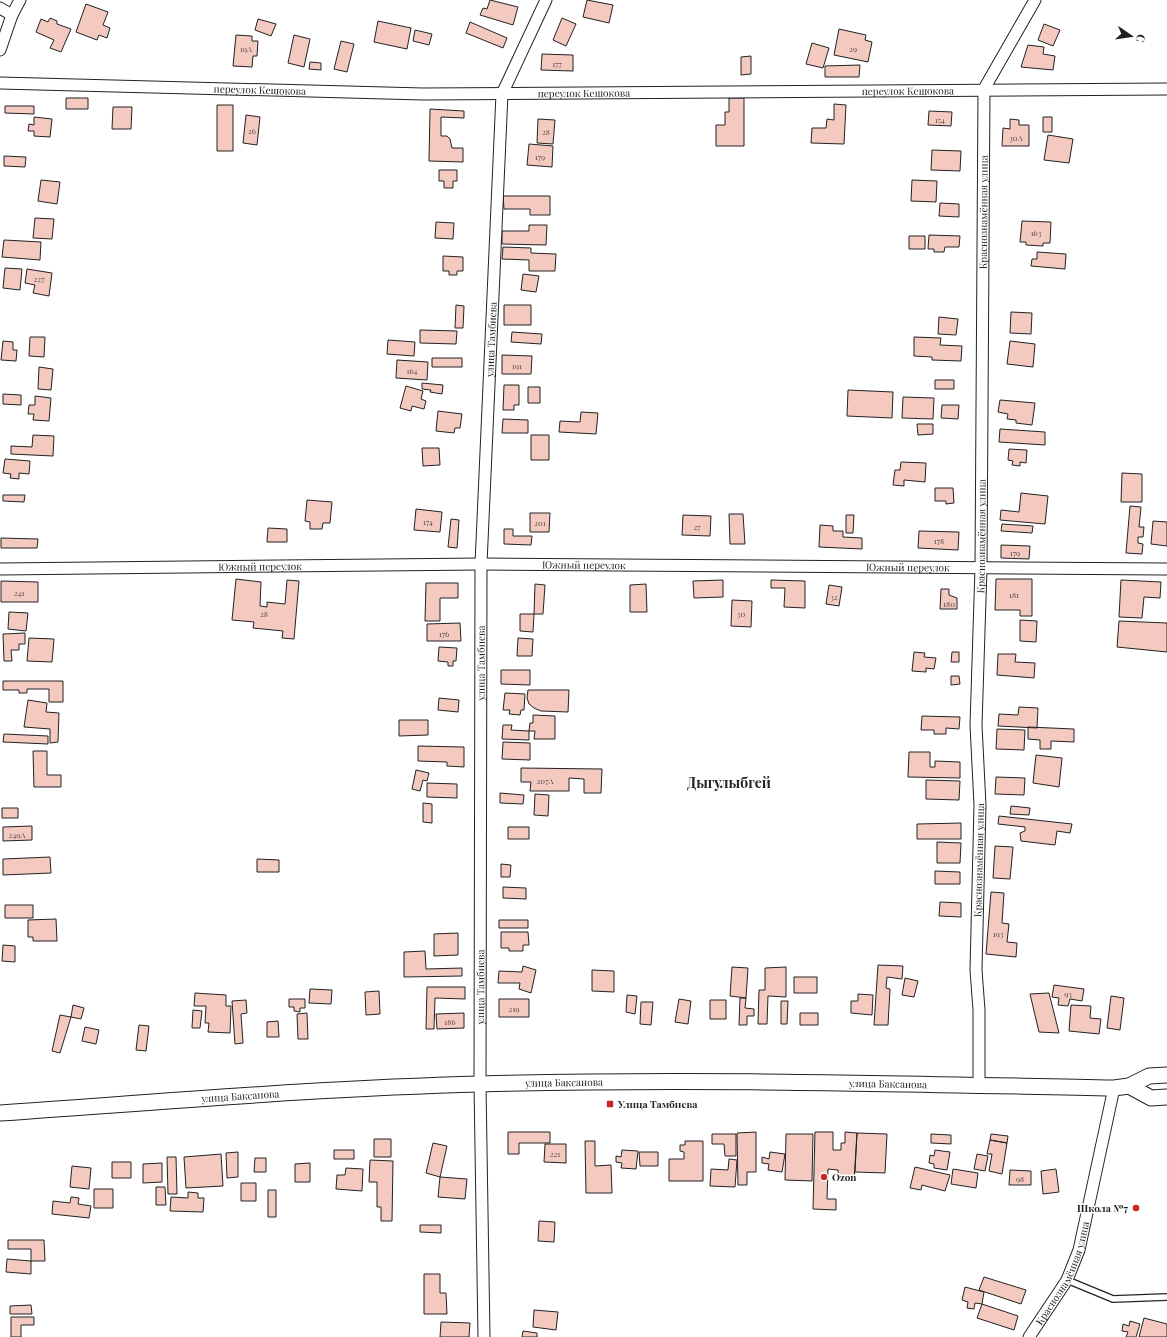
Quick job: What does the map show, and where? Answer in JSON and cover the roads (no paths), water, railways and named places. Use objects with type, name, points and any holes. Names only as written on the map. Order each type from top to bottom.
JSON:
[{"type":"main road","name":"улица Баксанова","points":[[1122,1087],[1149,1076],[1167,1075]]},
{"type":"main road","name":"улица Баксанова","points":[[0,1113],[380,1087],[634,1081],[1122,1087],[1151,1098],[1167,1096]]},
{"type":"street","points":[[0,50],[12,15],[20,0]]},
{"type":"street","name":"улица Тамбиева","points":[[484,1337],[480,1084],[481,564],[502,94],[546,0]]},
{"type":"street","name":"Краснознамённая улица","points":[[979,1085],[979,1010],[976,962],[980,805],[976,726],[981,568],[984,89],[1035,0]]},
{"type":"street","points":[[0,8],[12,15]]},
{"type":"street","name":"переулок Кешокова","points":[[0,83],[423,94],[984,89],[1167,89]]},
{"type":"street","name":"Южный переулок","points":[[0,569],[481,564],[1167,569]]},
{"type":"street","name":"Краснознамённая улица","points":[[1030,1337],[1067,1280],[1079,1250],[1122,1087]]},
{"type":"lane","points":[[1067,1280],[1113,1299],[1167,1297]]},
{"type":"place","name":"Улица Тамбиева","points":[[610,1104]]},
{"type":"place","name":"Ozon","points":[[824,1177]]},
{"type":"place","name":"Школа №7","points":[[1136,1208]]},
{"type":"district","name":"Дыгулыбгей","points":[[729,782]]}]
